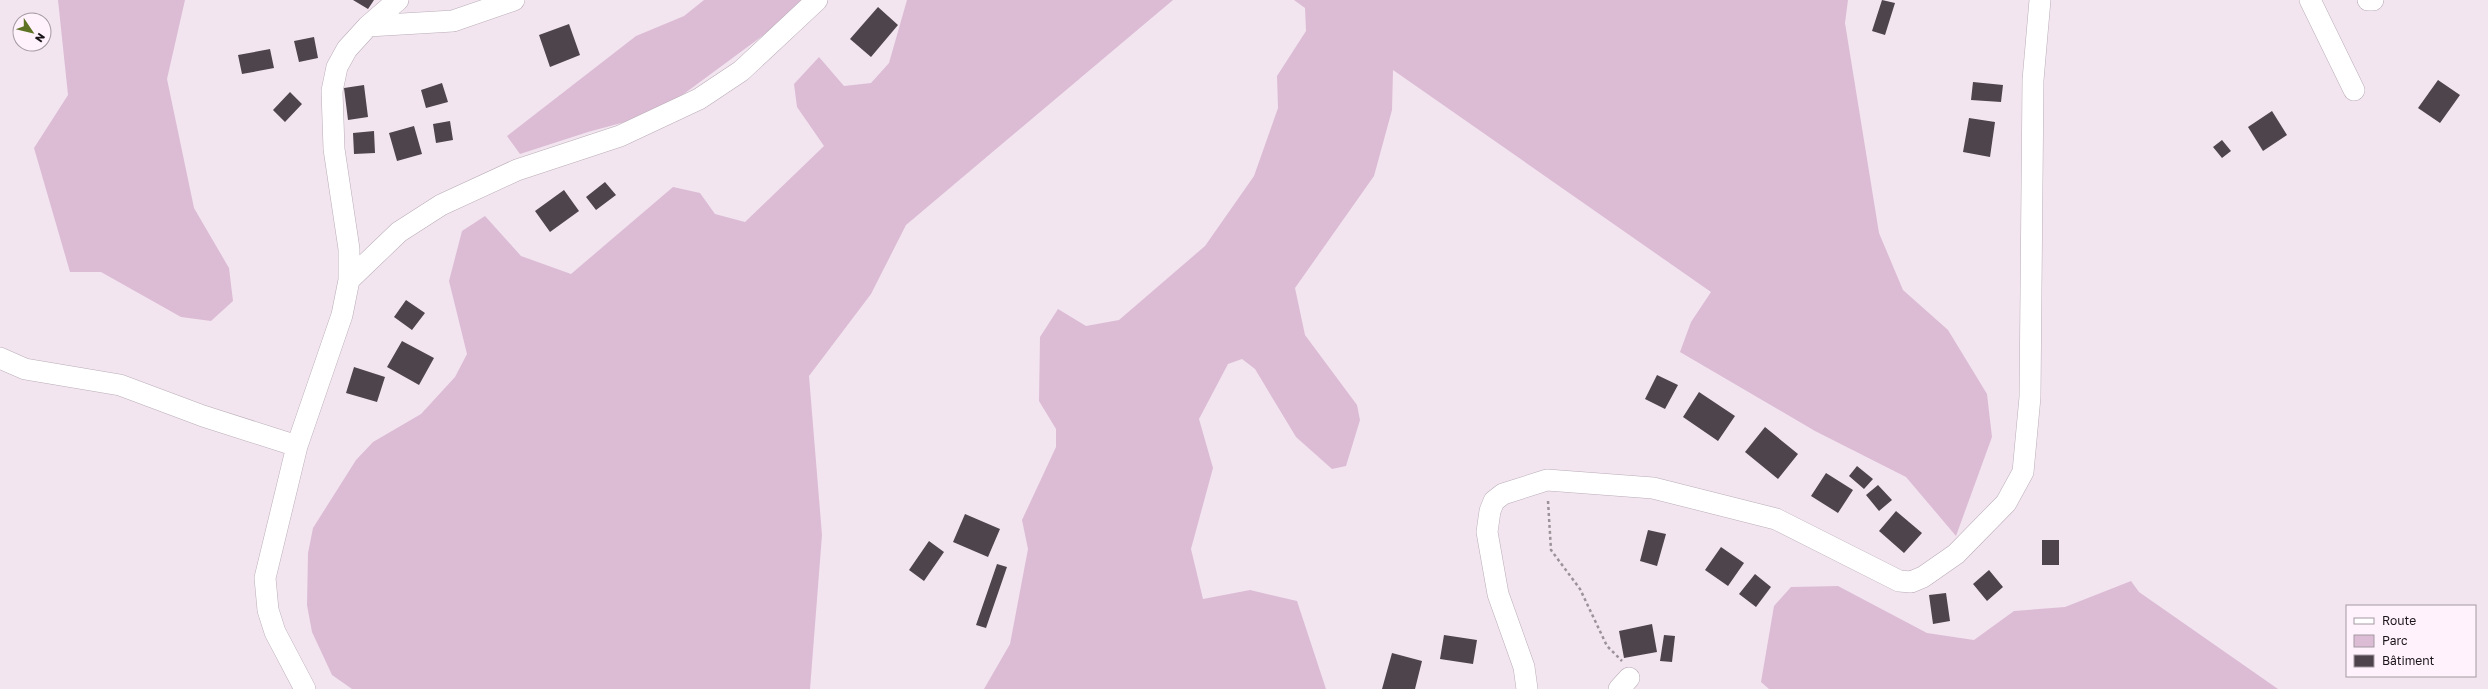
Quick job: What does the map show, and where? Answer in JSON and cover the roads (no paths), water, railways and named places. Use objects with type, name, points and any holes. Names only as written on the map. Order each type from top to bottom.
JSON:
[{"type":"street","points":[[305,689],[275,632],[268,610],[265,578],[296,446],[342,315],[349,280],[349,249],[334,149],[332,91],[337,67],[344,55],[368,26],[398,0]]},
{"type":"street","points":[[368,26],[453,21],[514,0]]},
{"type":"street","points":[[349,280],[399,232],[442,205],[517,170],[620,136],[699,99],[741,71],[817,0]]},
{"type":"street","points":[[1527,689],[1524,667],[1498,594],[1486,532],[1490,511],[1494,501],[1502,494],[1547,480],[1653,488],[1776,519],[1899,581],[1911,582],[1923,577],[1956,554],[1977,535],[2006,503],[2023,472],[2030,397],[2033,80],[2040,0]]},
{"type":"street","points":[[2310,0],[2354,90]]},
{"type":"street","points":[[2368,0],[2373,0]]},
{"type":"street","points":[[0,358],[25,369],[87,378],[120,385],[203,416],[296,446]]}]
